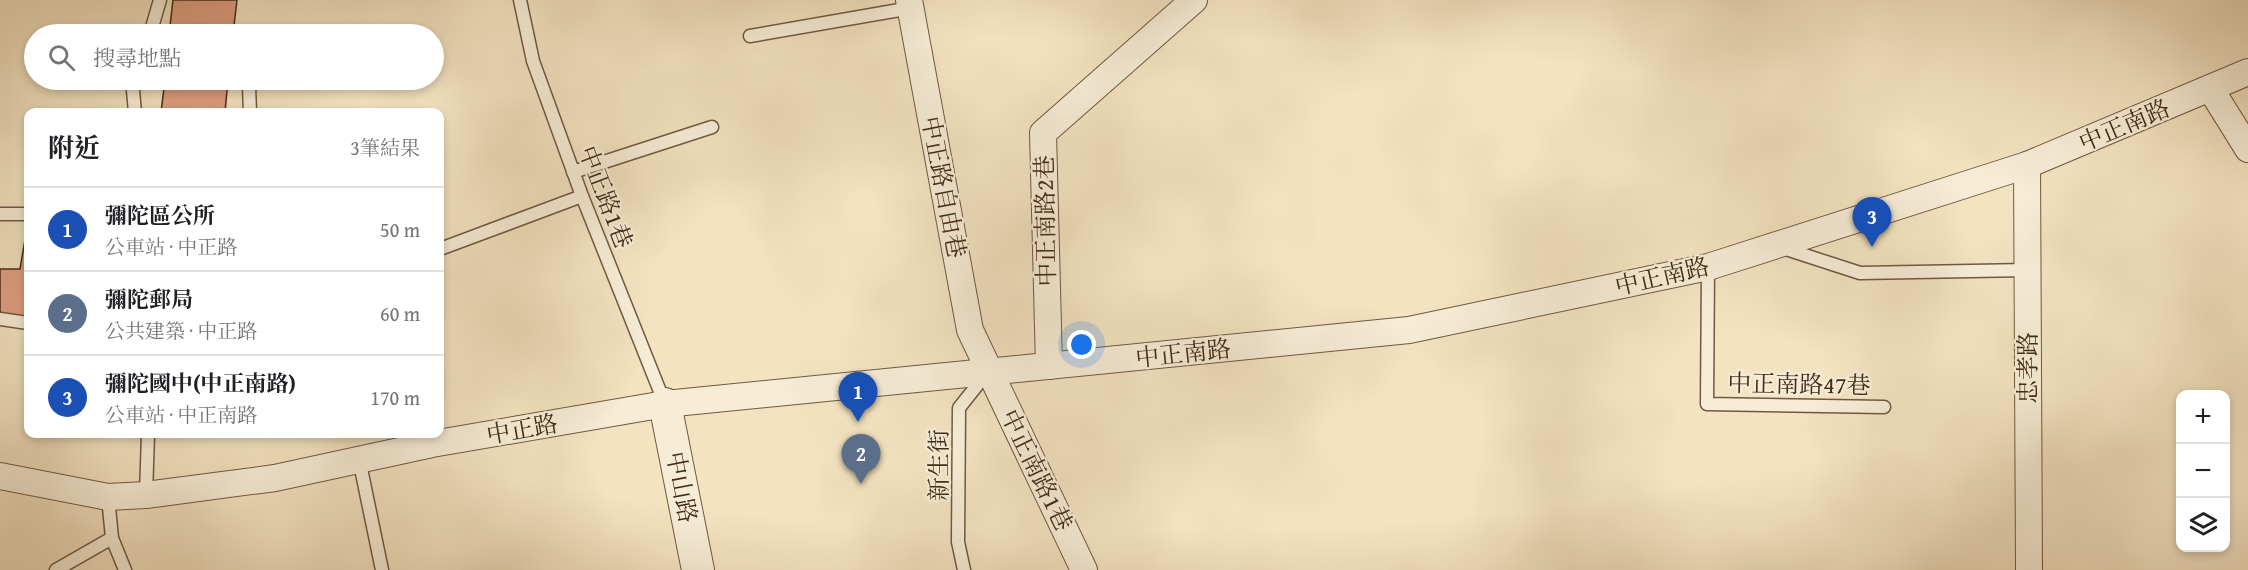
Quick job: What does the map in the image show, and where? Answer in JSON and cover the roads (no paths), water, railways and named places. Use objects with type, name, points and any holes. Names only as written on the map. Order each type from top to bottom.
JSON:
[{"type":"street","name":"中正南路2巷","points":[[1049,366],[1043,133],[1194,0]]},
{"type":"street","name":"中正路自由巷","points":[[910,4],[970,330],[988,371]]},
{"type":"street","name":"中正南路","points":[[1049,366],[1409,330],[1708,267],[2027,165],[2248,72]]},
{"type":"street","points":[[2210,88],[2248,149]]},
{"type":"street","name":"忠孝路","points":[[2027,165],[2029,570]]},
{"type":"street","name":"中正路","points":[[444,437],[665,404],[1049,366]]},
{"type":"street","name":"中正南路1巷","points":[[988,371],[1084,570]]},
{"type":"street","name":"中山路","points":[[665,404],[698,570]]},
{"type":"street","name":"中正路","points":[[0,476],[108,497],[146,495],[275,478],[359,459],[431,439]]},
{"type":"lane","points":[[153,24],[160,0]]},
{"type":"lane","name":"中正路1巷","points":[[520,0],[533,61],[582,196],[665,404]]},
{"type":"lane","points":[[750,36],[910,4]]},
{"type":"lane","points":[[133,90],[135,108]]},
{"type":"lane","points":[[249,90],[250,108]]},
{"type":"lane","points":[[573,172],[712,127]]},
{"type":"lane","points":[[444,248],[582,196]]},
{"type":"lane","points":[[0,214],[24,214]]},
{"type":"lane","points":[[1776,246],[1860,273],[2027,270]]},
{"type":"lane","name":"中正南路47巷","points":[[1708,267],[1707,404],[1884,407]]},
{"type":"lane","points":[[0,319],[24,322]]},
{"type":"lane","name":"新生街","points":[[964,570],[958,542],[959,408],[988,371]]},
{"type":"lane","points":[[146,495],[148,438]]},
{"type":"lane","points":[[359,459],[382,570]]},
{"type":"lane","points":[[108,497],[112,538],[125,570]]},
{"type":"lane","points":[[56,570],[112,538]]},
{"type":"place","name":"彌陀國中(中正南路)","points":[[1872,247]]},
{"type":"place","name":"彌陀區公所","points":[[858,422]]},
{"type":"place","name":"彌陀郵局","points":[[861,484]]}]
